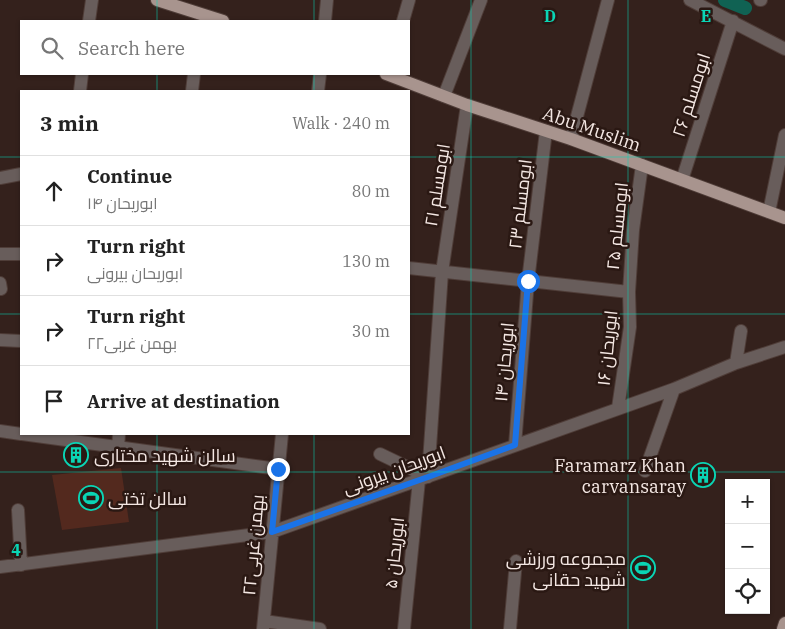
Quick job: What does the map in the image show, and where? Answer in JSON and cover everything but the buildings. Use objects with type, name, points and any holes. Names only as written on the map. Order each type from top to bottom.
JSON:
[{"type":"main road","points":[[157,0],[174,3],[200,18],[215,20]]},
{"type":"main road","name":"Abu Muslim","points":[[390,75],[444,96],[571,139],[785,218]]},
{"type":"main road","points":[[783,629],[785,623]]},
{"type":"street","points":[[90,20],[92,0]]},
{"type":"street","points":[[325,20],[327,0]]},
{"type":"street","points":[[403,20],[409,0]]},
{"type":"street","points":[[444,96],[481,0]]},
{"type":"street","points":[[571,139],[608,0]]},
{"type":"street","points":[[690,0],[785,49]]},
{"type":"street","name":"ابومسلم ۲۶","points":[[682,180],[733,21]]},
{"type":"street","points":[[80,90],[82,75]]},
{"type":"street","points":[[192,90],[194,75]]},
{"type":"street","points":[[318,90],[320,75]]},
{"type":"street","name":"ابومسلم ۲۱","points":[[424,478],[442,272],[467,104]]},
{"type":"street","name":"ابومسلم ۲۳","points":[[528,281],[546,131]]},
{"type":"street","points":[[769,212],[785,135]]},
{"type":"street","name":"ابومسلم ۲۵","points":[[629,292],[632,230],[642,165]]},
{"type":"street","points":[[0,178],[20,174]]},
{"type":"street","points":[[0,254],[20,254]]},
{"type":"street","points":[[410,268],[629,292]]},
{"type":"street","name":"ابوریحان ۱۴","points":[[515,445],[528,281]]},
{"type":"street","points":[[0,283],[0,289]]},
{"type":"street","name":"ابوریحان ۱۶","points":[[618,408],[630,327],[629,292]]},
{"type":"street","points":[[736,363],[741,331]]},
{"type":"street","points":[[0,340],[20,341]]},
{"type":"street","name":"ابوریحان بیرونی","points":[[0,567],[272,532],[674,389],[736,363],[785,347]]},
{"type":"street","points":[[645,471],[674,389]]},
{"type":"street","points":[[0,431],[20,434]]},
{"type":"street","points":[[34,435],[278,469]]},
{"type":"street","points":[[118,448],[119,435]]},
{"type":"street","name":"۲۲بهمن غربی","points":[[263,625],[282,435]]},
{"type":"street","points":[[380,454],[424,478]]},
{"type":"street","name":"ابوریحان ۵","points":[[404,629],[424,478]]},
{"type":"street","points":[[18,510],[21,565]]},
{"type":"street","points":[[510,629],[516,561]]},
{"type":"street","points":[[263,625],[320,629]]},
{"type":"shaded area","name":"سالن تختی","points":[[121,468],[129,522],[62,530],[52,475]]},
{"type":"waterway","points":[[725,0],[745,8]]},
{"type":"place","name":"سالن شهید مختاری","points":[[76,455]]},
{"type":"place","name":"Faramarz Khan carvansaray","points":[[703,475]]},
{"type":"place","name":"سالن تختی","points":[[91,498]]},
{"type":"place","name":"مجموعه ورزشی شهید حقانی","points":[[643,568]]},
{"type":"route","points":[[278,469],[272,532],[515,445],[528,281]]}]
